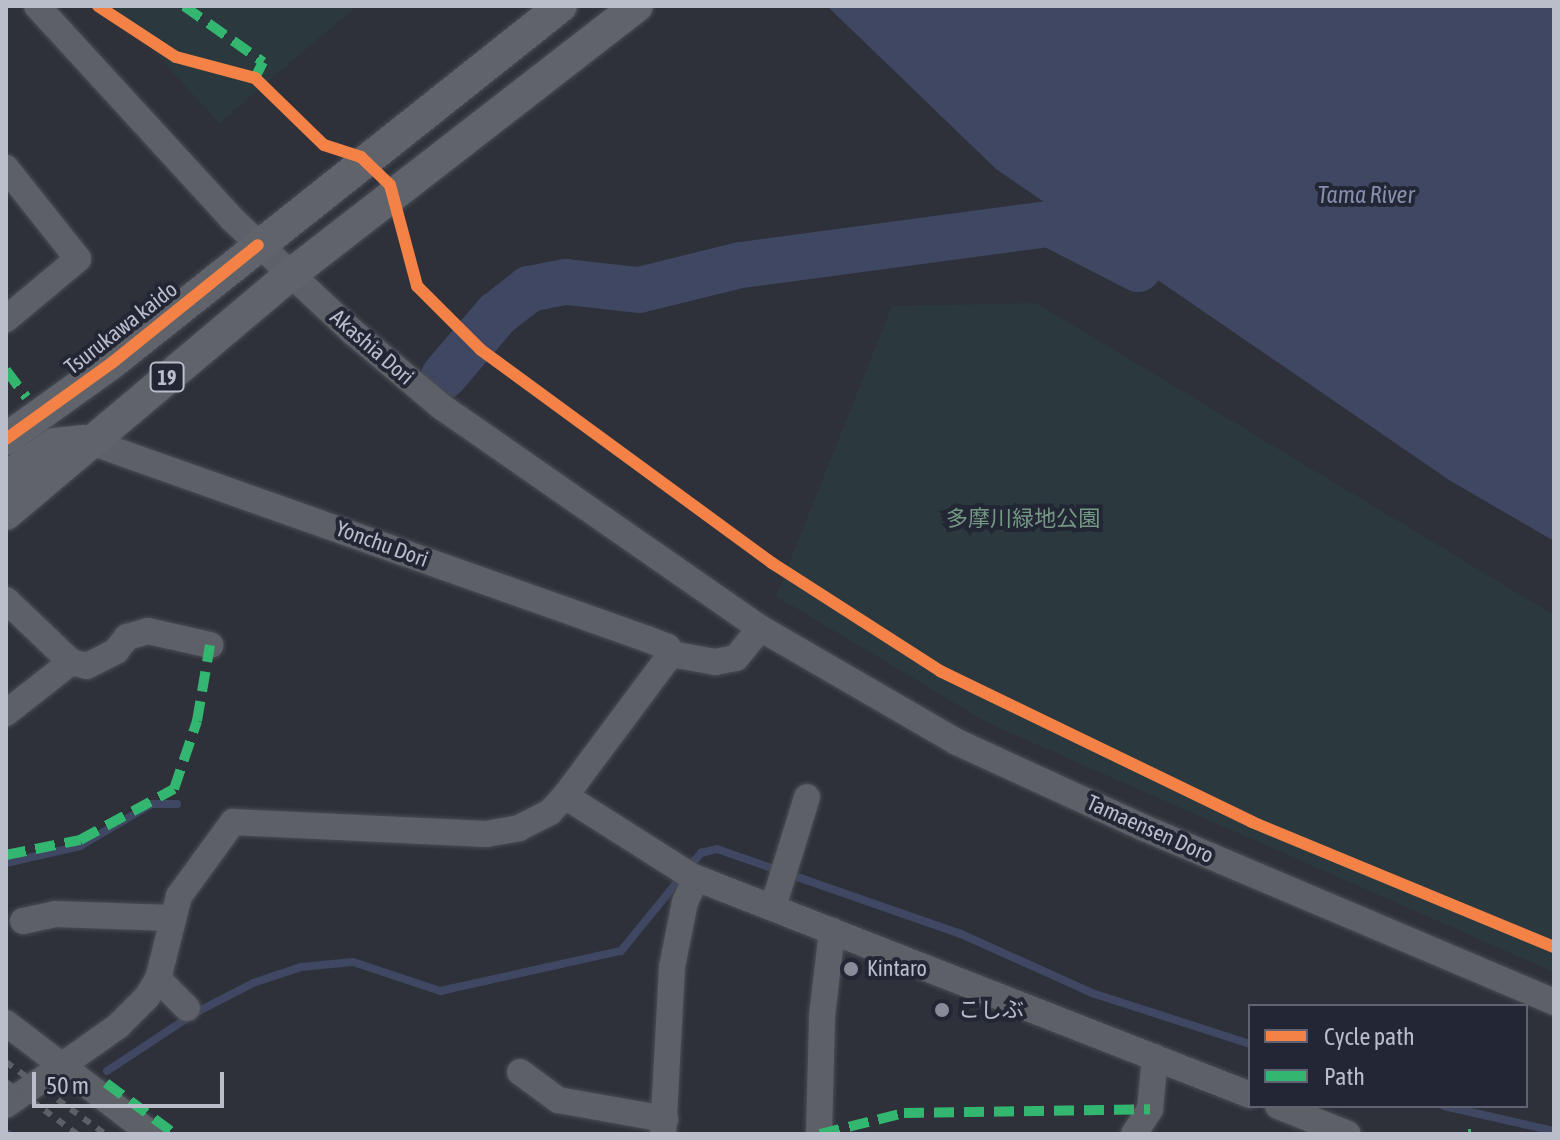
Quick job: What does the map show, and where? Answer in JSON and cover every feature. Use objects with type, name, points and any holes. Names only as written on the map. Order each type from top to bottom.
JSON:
[{"type":"main road","name":"Tsurukawa kaido","points":[[6,439],[113,362],[561,6]]},
{"type":"main road","name":"19","points":[[6,514],[88,441],[290,275],[637,6]]},
{"type":"main road","name":"19","points":[[6,477],[55,444],[88,441]]},
{"type":"street","name":"Akashia Dori","points":[[37,6],[258,245],[442,407],[760,628]]},
{"type":"street","points":[[6,168],[78,259],[6,319]]},
{"type":"street","name":"Yonchu Dori","points":[[88,441],[647,639],[680,655]]},
{"type":"street","points":[[6,600],[71,662],[87,666],[116,651],[127,637],[148,631],[210,645]]},
{"type":"street","points":[[6,1105],[118,1026],[158,979],[179,896],[233,822],[486,834],[519,828],[550,812],[565,796],[680,655],[715,662],[736,658],[760,628]]},
{"type":"street","name":"Tamaensen Doro","points":[[760,628],[957,742],[1142,827],[1554,1002]]},
{"type":"street","points":[[6,713],[71,662]]},
{"type":"street","points":[[565,796],[689,874],[780,886],[832,931],[1248,1094]]},
{"type":"street","points":[[780,886],[807,797]]},
{"type":"street","points":[[520,1072],[558,1100],[664,1127],[672,967],[689,874]]},
{"type":"street","points":[[23,921],[55,914],[171,918]]},
{"type":"street","points":[[819,1134],[822,1016],[832,931]]},
{"type":"street","points":[[158,979],[187,1008]]},
{"type":"street","points":[[6,1023],[151,1134]]},
{"type":"street","points":[[1134,1134],[1150,1109],[1155,1057]]},
{"type":"street","points":[[1283,1108],[1348,1134]]},
{"type":"green space","points":[[113,6],[357,6],[219,123]]},
{"type":"green space","name":"多摩川緑地公園","points":[[1036,303],[1554,615],[1554,972],[988,723],[776,596],[892,306]]},
{"type":"water","name":"Tama River","points":[[827,6],[1554,6],[1554,541],[1449,480],[996,169]]},
{"type":"waterway","points":[[444,376],[497,314],[529,289],[566,282],[639,290],[741,265],[1050,224],[1138,269]]},
{"type":"waterway","points":[[6,863],[80,846],[152,804],[177,804]]},
{"type":"waterway","points":[[107,1071],[195,1013],[253,983],[301,967],[353,962],[440,991],[621,951],[701,853],[717,849],[961,934],[1092,993],[1248,1043]]},
{"type":"waterway","points":[[1453,1108],[1554,1131]]},
{"type":"railway","points":[[6,1062],[105,1134]]},
{"type":"railway","points":[[6,1082],[77,1134]]},
{"type":"marked path","points":[[184,6],[263,62],[255,78]]},
{"type":"marked path","points":[[6,370],[26,397]]},
{"type":"marked path","points":[[6,855],[80,840],[174,789],[197,721],[210,645]]},
{"type":"marked path","points":[[106,1083],[175,1134]]},
{"type":"marked path","points":[[820,1134],[904,1113],[1150,1109]]},
{"type":"cycle path","points":[[98,6],[176,57],[255,78],[324,145],[361,157],[390,185],[417,286],[481,350],[772,563],[940,671],[1252,822],[1554,947]]},
{"type":"cycle path","points":[[6,439],[113,362],[258,245]]},
{"type":"place","name":"Kintaro","points":[[851,969]]},
{"type":"place","name":"こしぶ","points":[[942,1010]]}]
